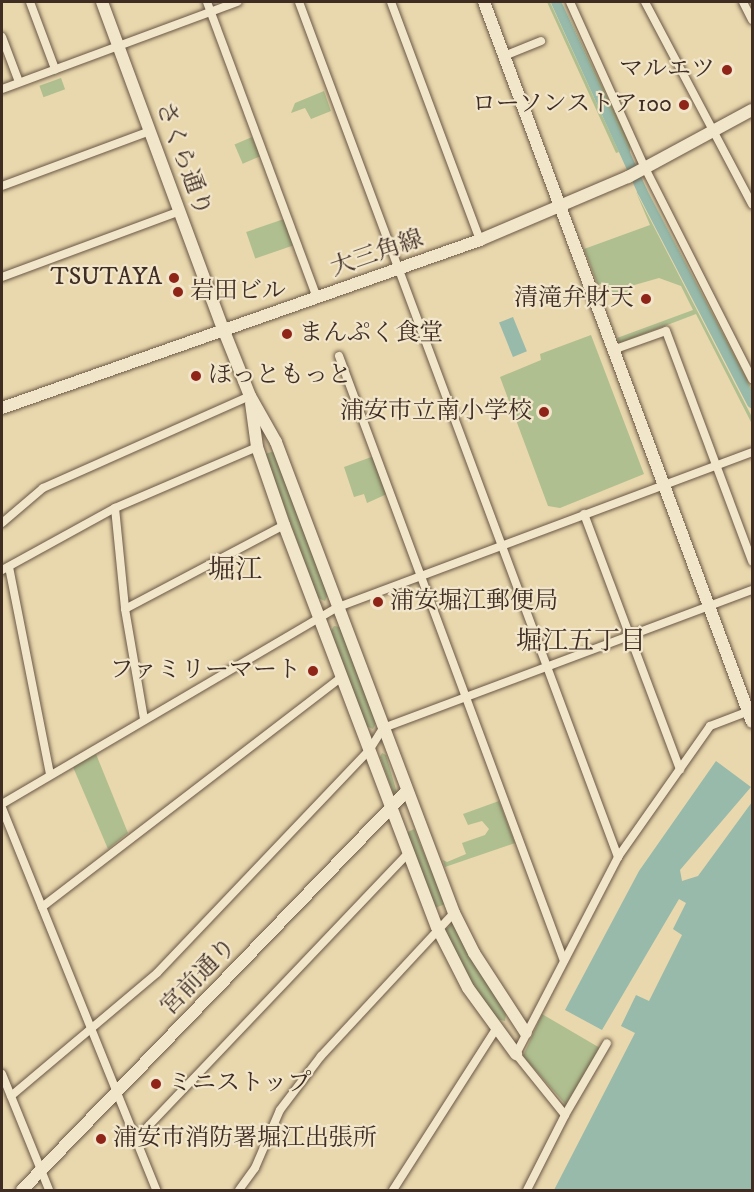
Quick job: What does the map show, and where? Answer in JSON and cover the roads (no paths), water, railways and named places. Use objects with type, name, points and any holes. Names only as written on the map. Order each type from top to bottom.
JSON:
[{"type":"street","points":[[30,2],[55,69]]},
{"type":"street","name":"さくら通り","points":[[102,2],[224,332],[250,396]]},
{"type":"street","points":[[207,2],[317,297]]},
{"type":"street","points":[[2,89],[237,2]]},
{"type":"street","points":[[299,2],[618,857]]},
{"type":"street","points":[[391,2],[480,240]]},
{"type":"street","points":[[484,2],[751,716],[710,726],[618,857],[516,1054]]},
{"type":"street","points":[[570,2],[637,172],[753,379]]},
{"type":"street","points":[[645,2],[753,204]]},
{"type":"street","points":[[743,2],[753,20]]},
{"type":"street","points":[[2,37],[19,82]]},
{"type":"street","points":[[504,56],[541,41]]},
{"type":"street","name":"大三角線","points":[[2,408],[224,332],[480,240],[560,208],[637,172],[753,110]]},
{"type":"street","points":[[2,186],[150,130]]},
{"type":"street","points":[[2,277],[180,211]]},
{"type":"street","points":[[613,350],[666,331],[753,561]]},
{"type":"street","points":[[339,356],[564,961]]},
{"type":"street","points":[[250,396],[257,447],[284,525],[321,617],[437,927],[468,988],[496,1029],[566,1115]]},
{"type":"street","points":[[2,523],[43,488],[250,396]]},
{"type":"street","points":[[250,396],[276,442],[406,792],[454,913],[474,953],[526,1033]]},
{"type":"street","points":[[50,775],[5,568],[115,508],[257,447]]},
{"type":"street","points":[[2,804],[144,719],[338,608],[753,452]]},
{"type":"street","points":[[115,508],[125,609],[144,719]]},
{"type":"street","points":[[584,514],[680,770]]},
{"type":"street","points":[[125,609],[284,525]]},
{"type":"street","points":[[10,1096],[157,973],[370,749],[383,728],[753,590]]},
{"type":"street","points":[[42,906],[342,677]]},
{"type":"street","name":"宮前通り","points":[[22,1191],[406,792]]},
{"type":"street","points":[[2,808],[156,1191]]},
{"type":"street","points":[[136,1139],[409,852]]},
{"type":"street","points":[[239,1191],[255,1168],[280,1110],[321,1056],[437,927],[454,913]]},
{"type":"street","points":[[393,1191],[496,1029]]},
{"type":"street","points":[[527,1191],[566,1115],[607,1044]]},
{"type":"street","points":[[2,1074],[49,1191]]},
{"type":"waterway","points":[[556,2],[642,191],[752,403]]},
{"type":"place","name":"マルエツ","points":[[727,70]]},
{"type":"place","name":"ローソンストア100","points":[[684,105]]},
{"type":"place","name":"TSUTAYA","points":[[174,278]]},
{"type":"place","name":"岩田ビル","points":[[178,292]]},
{"type":"place","name":"清滝弁財天","points":[[646,299]]},
{"type":"place","name":"まんぷく食堂","points":[[287,334]]},
{"type":"place","name":"ほっともっと","points":[[196,376]]},
{"type":"place","name":"浦安市立南小学校","points":[[544,412]]},
{"type":"place","name":"浦安堀江郵便局","points":[[378,602]]},
{"type":"place","name":"ファミリーマート","points":[[313,671]]},
{"type":"place","name":"ミニストップ","points":[[156,1084]]},
{"type":"place","name":"浦安市消防署堀江出張所","points":[[101,1139]]},
{"type":"district","name":"堀江","points":[[235,571]]},
{"type":"district","name":"堀江五丁目","points":[[581,642]]}]
